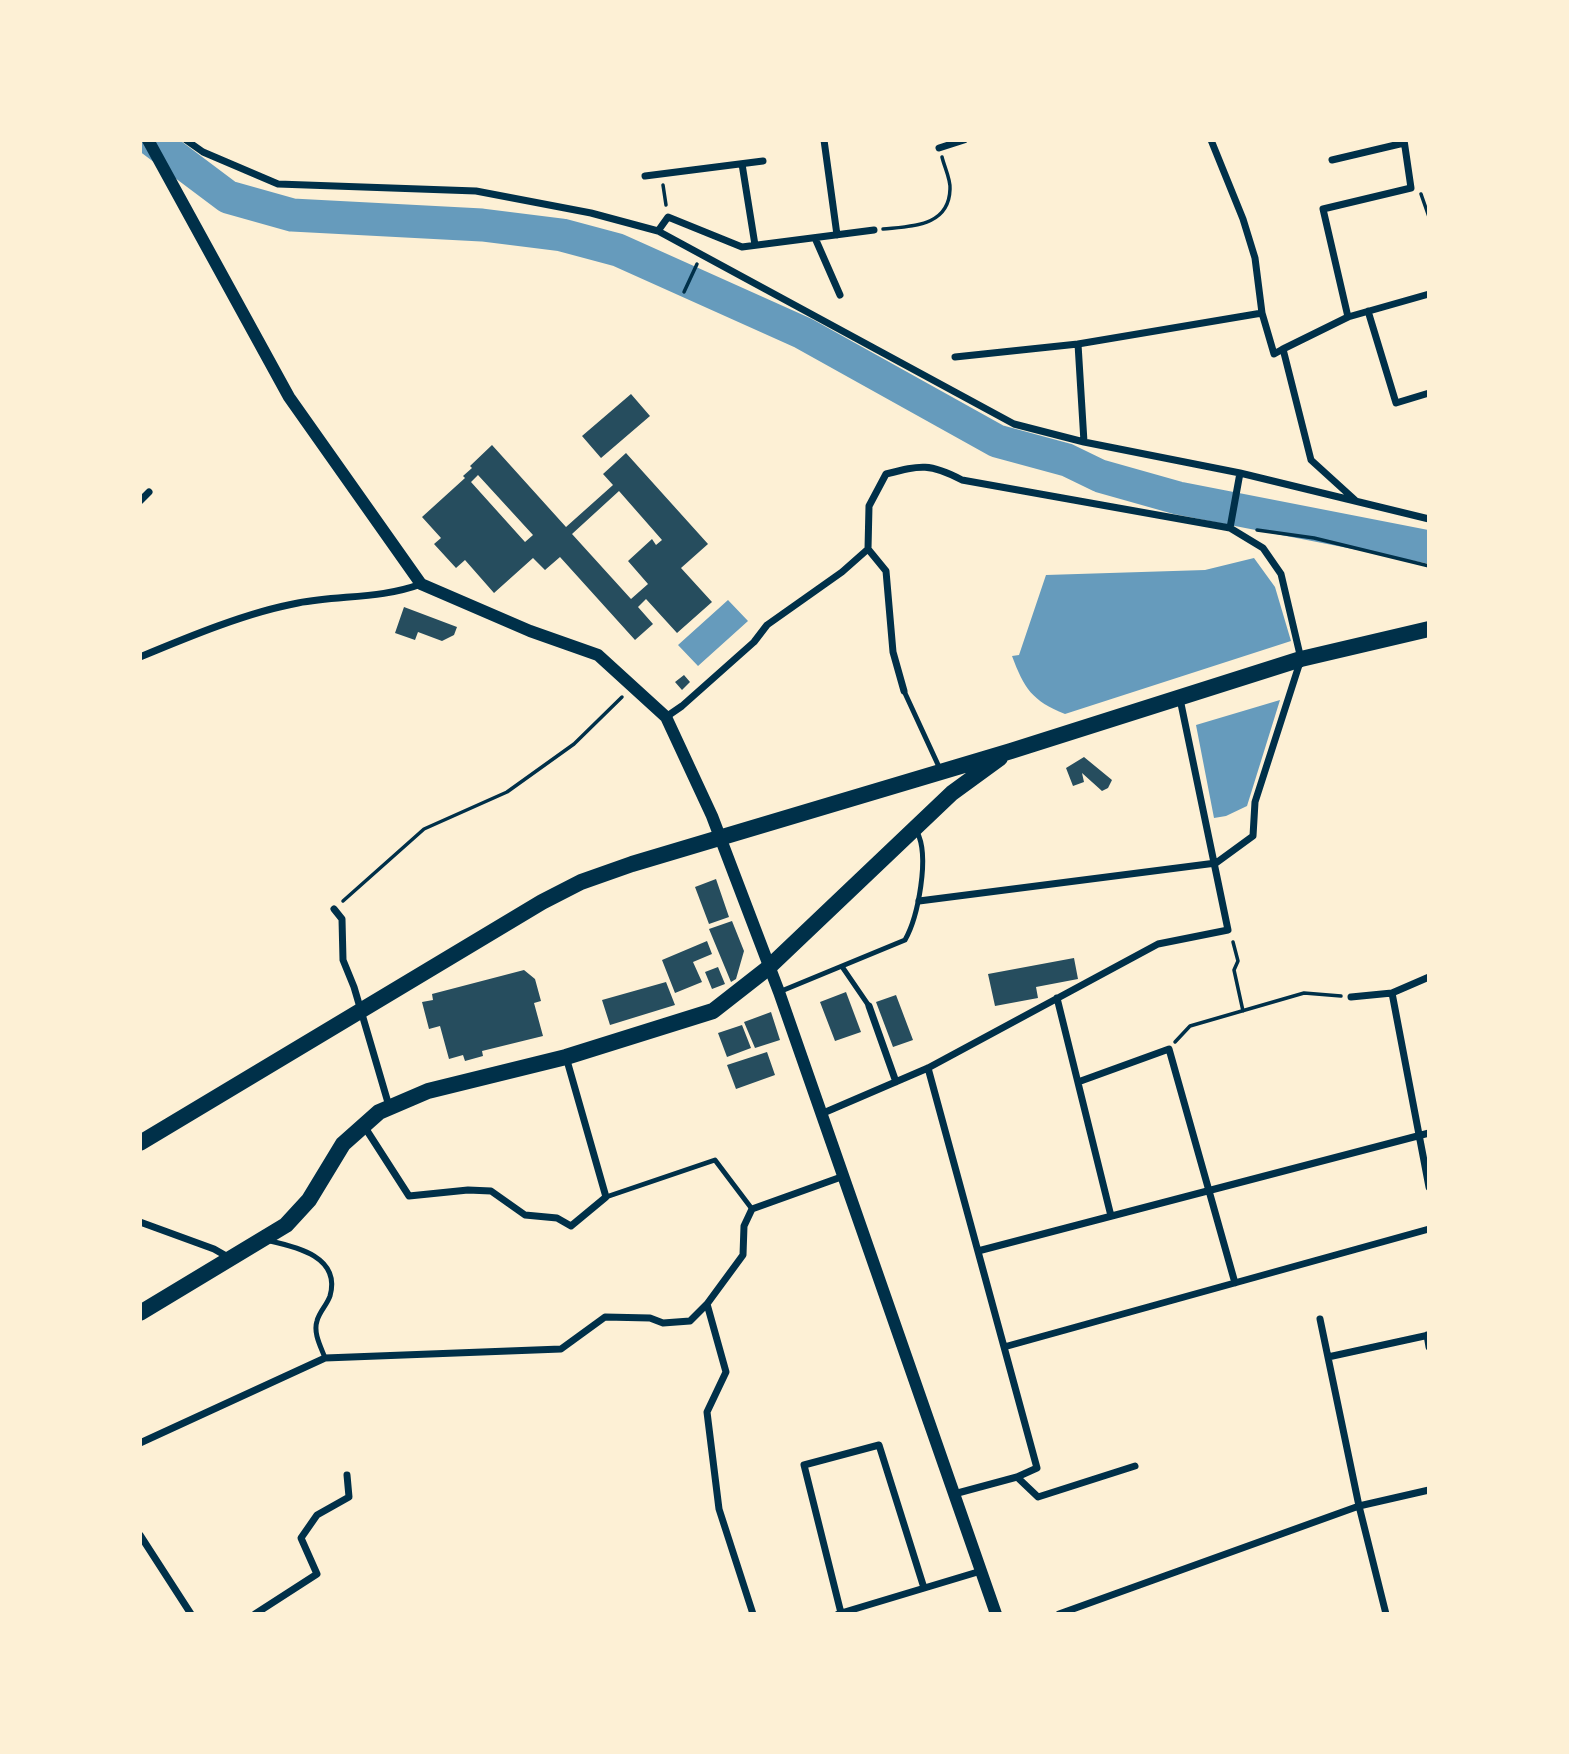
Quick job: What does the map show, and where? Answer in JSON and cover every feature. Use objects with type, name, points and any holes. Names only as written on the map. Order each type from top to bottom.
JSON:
[{"type":"main road","points":[[140,1143],[492,931],[581,882],[1301,659],[1429,629]]},
{"type":"main road","points":[[140,1313],[286,1226],[309,1200],[343,1144],[390,1107],[428,1091],[566,1057],[713,1011],[768,968],[916,831],[953,793],[1011,751]]},
{"type":"street","points":[[148,140],[289,397],[421,584],[530,631],[598,655],[666,717],[720,838],[779,992],[996,1614]]},
{"type":"street","points":[[187,140],[203,152],[278,184],[476,191],[591,213],[658,231],[1014,424],[1084,442],[1240,473],[1429,519]]},
{"type":"street","points":[[824,140],[837,235]]},
{"type":"street","points":[[939,148],[964,140]]},
{"type":"street","points":[[1211,140],[1223,177],[1243,219],[1255,258],[1262,313],[1274,354],[1348,317],[1429,294]]},
{"type":"street","points":[[1332,160],[1404,142],[1411,188],[1323,209],[1348,317]]},
{"type":"street","points":[[645,176],[763,161]]},
{"type":"street","points":[[742,164],[755,245]]},
{"type":"street","points":[[658,231],[668,218],[742,247],[874,230]]},
{"type":"street","points":[[815,238],[840,295]]},
{"type":"street","points":[[1368,311],[1396,403],[1429,393]]},
{"type":"street","points":[[955,357],[1078,344],[1262,313]]},
{"type":"street","points":[[1078,344],[1084,442]]},
{"type":"street","points":[[1283,349],[1311,460],[1357,501]]},
{"type":"street","points":[[904,691],[893,652],[886,571],[868,549],[869,506],[886,474],[919,466],[937,467],[962,480],[1230,528],[1263,548],[1281,574],[1301,659],[1255,802],[1254,836],[1216,863],[919,901]]},
{"type":"street","points":[[1230,528],[1240,473]]},
{"type":"street","points":[[140,501],[149,492]]},
{"type":"street","points":[[666,717],[754,642],[767,625],[842,572],[868,549]]},
{"type":"street","points":[[140,657],[189,637],[298,603],[394,594],[421,584]]},
{"type":"street","points":[[821,1115],[928,1068],[1158,944],[1228,930],[1180,697]]},
{"type":"street","points":[[334,909],[342,919],[342,960],[361,1010],[390,1107]]},
{"type":"street","points":[[1351,997],[1392,993],[1429,977]]},
{"type":"street","points":[[1392,993],[1429,1187]]},
{"type":"street","points":[[1058,998],[1111,1216]]},
{"type":"street","points":[[869,1006],[896,1082]]},
{"type":"street","points":[[1078,1082],[1169,1049],[1211,1190],[1234,1283]]},
{"type":"street","points":[[363,1126],[409,1196],[468,1190],[492,1191],[526,1215],[557,1218],[571,1226],[606,1196],[566,1057]]},
{"type":"street","points":[[928,1068],[1037,1468],[1017,1477],[954,1494]]},
{"type":"street","points":[[978,1251],[1429,1133]]},
{"type":"street","points":[[140,1443],[325,1358],[561,1349],[605,1317],[650,1318],[663,1323],[690,1321],[707,1304],[743,1255],[744,1226],[752,1209],[844,1176]]},
{"type":"street","points":[[140,1222],[214,1249],[232,1260]]},
{"type":"street","points":[[1004,1347],[1429,1229]]},
{"type":"street","points":[[707,1304],[726,1372],[707,1412],[719,1509],[752,1614]]},
{"type":"street","points":[[1320,1318],[1359,1506],[1386,1614]]},
{"type":"street","points":[[1328,1357],[1428,1335],[1429,1347]]},
{"type":"street","points":[[924,1588],[879,1445],[804,1465],[839,1614],[981,1571]]},
{"type":"street","points":[[1017,1477],[1038,1497],[1135,1466]]},
{"type":"street","points":[[255,1614],[317,1574],[301,1538],[317,1515],[349,1497],[347,1475]]},
{"type":"street","points":[[1059,1614],[1359,1506],[1429,1490]]},
{"type":"street","points":[[140,1535],[191,1614]]},
{"type":"lane","points":[[904,691],[941,771]]},
{"type":"lane","points":[[779,992],[844,968],[905,940],[915,924],[919,901],[922,841],[916,831]]},
{"type":"lane","points":[[844,968],[869,1006]]},
{"type":"lane","points":[[606,1196],[715,1160],[752,1209]]},
{"type":"lane","points":[[264,1240],[310,1251],[324,1264],[332,1280],[330,1296],[316,1321],[317,1335],[325,1358]]},
{"type":"path","points":[[874,230],[929,224],[942,214],[950,189],[939,148]]},
{"type":"path","points":[[662,174],[668,218]]},
{"type":"path","points":[[1411,188],[1413,196],[1423,194],[1429,217]]},
{"type":"path","points":[[684,292],[701,255]]},
{"type":"path","points":[[1230,528],[1314,538],[1429,566]]},
{"type":"path","points":[[334,909],[424,828],[507,792],[574,744],[634,685]]},
{"type":"path","points":[[1228,930],[1238,961],[1234,970],[1243,1011]]},
{"type":"path","points":[[1169,1049],[1190,1026],[1304,993],[1351,997]]},
{"type":"water","points":[[1254,558],[1275,587],[1291,641],[1065,714],[1044,704],[1025,685],[1012,656],[1019,655],[1046,575],[1205,570]]},
{"type":"water","points":[[728,600],[748,621],[698,666],[678,645]]},
{"type":"water","points":[[1280,700],[1247,806],[1226,816],[1214,818],[1196,725]]},
{"type":"building","points":[[631,394],[650,416],[601,458],[582,436]]},
{"type":"building","points":[[492,445],[566,527],[613,485],[603,474],[626,453],[708,544],[681,568],[712,602],[677,633],[646,599],[638,607],[653,624],[635,640],[560,557],[545,570],[533,558],[494,593],[465,560],[456,568],[434,544],[441,538],[422,517],[465,478],[463,476],[472,468],[470,466]],"holes":[[[478,475],[533,535],[525,542],[471,482]],[[619,491],[662,540],[656,545],[652,539],[628,561],[648,584],[631,599],[572,534]]]},
{"type":"building","points":[[404,607],[457,627],[454,635],[442,641],[418,632],[415,640],[395,633]]},
{"type":"building","points":[[684,675],[690,682],[682,690],[675,682]]},
{"type":"building","points":[[1084,757],[1112,780],[1108,788],[1102,791],[1082,773],[1084,782],[1073,786],[1066,768]]},
{"type":"building","points":[[716,879],[729,917],[709,924],[695,887]]},
{"type":"building","points":[[732,921],[744,951],[736,979],[731,982],[709,929]]},
{"type":"building","points":[[707,941],[712,954],[693,962],[702,982],[675,993],[662,960]]},
{"type":"building","points":[[1074,958],[1078,979],[1036,987],[1038,998],[995,1006],[988,974]]},
{"type":"building","points":[[718,967],[725,984],[712,989],[705,972]]},
{"type":"building","points":[[524,970],[535,979],[541,1001],[534,1003],[543,1036],[482,1051],[483,1056],[465,1061],[463,1055],[449,1059],[440,1026],[429,1029],[422,1002],[433,1000],[432,994]]},
{"type":"building","points":[[666,982],[675,1005],[610,1025],[602,1000]]},
{"type":"building","points":[[846,992],[861,1032],[835,1041],[820,1002]]},
{"type":"building","points":[[896,995],[913,1040],[893,1047],[876,1002]]},
{"type":"building","points":[[771,1012],[780,1040],[755,1048],[744,1022]]},
{"type":"building","points":[[742,1025],[751,1048],[727,1057],[718,1033]]},
{"type":"building","points":[[767,1052],[775,1075],[736,1089],[727,1065]]},
{"type":"waterway","points":[[152,140],[228,197],[292,215],[482,225],[562,235],[618,250],[803,333],[997,441],[1067,460],[1100,476],[1178,498],[1429,547]]}]
